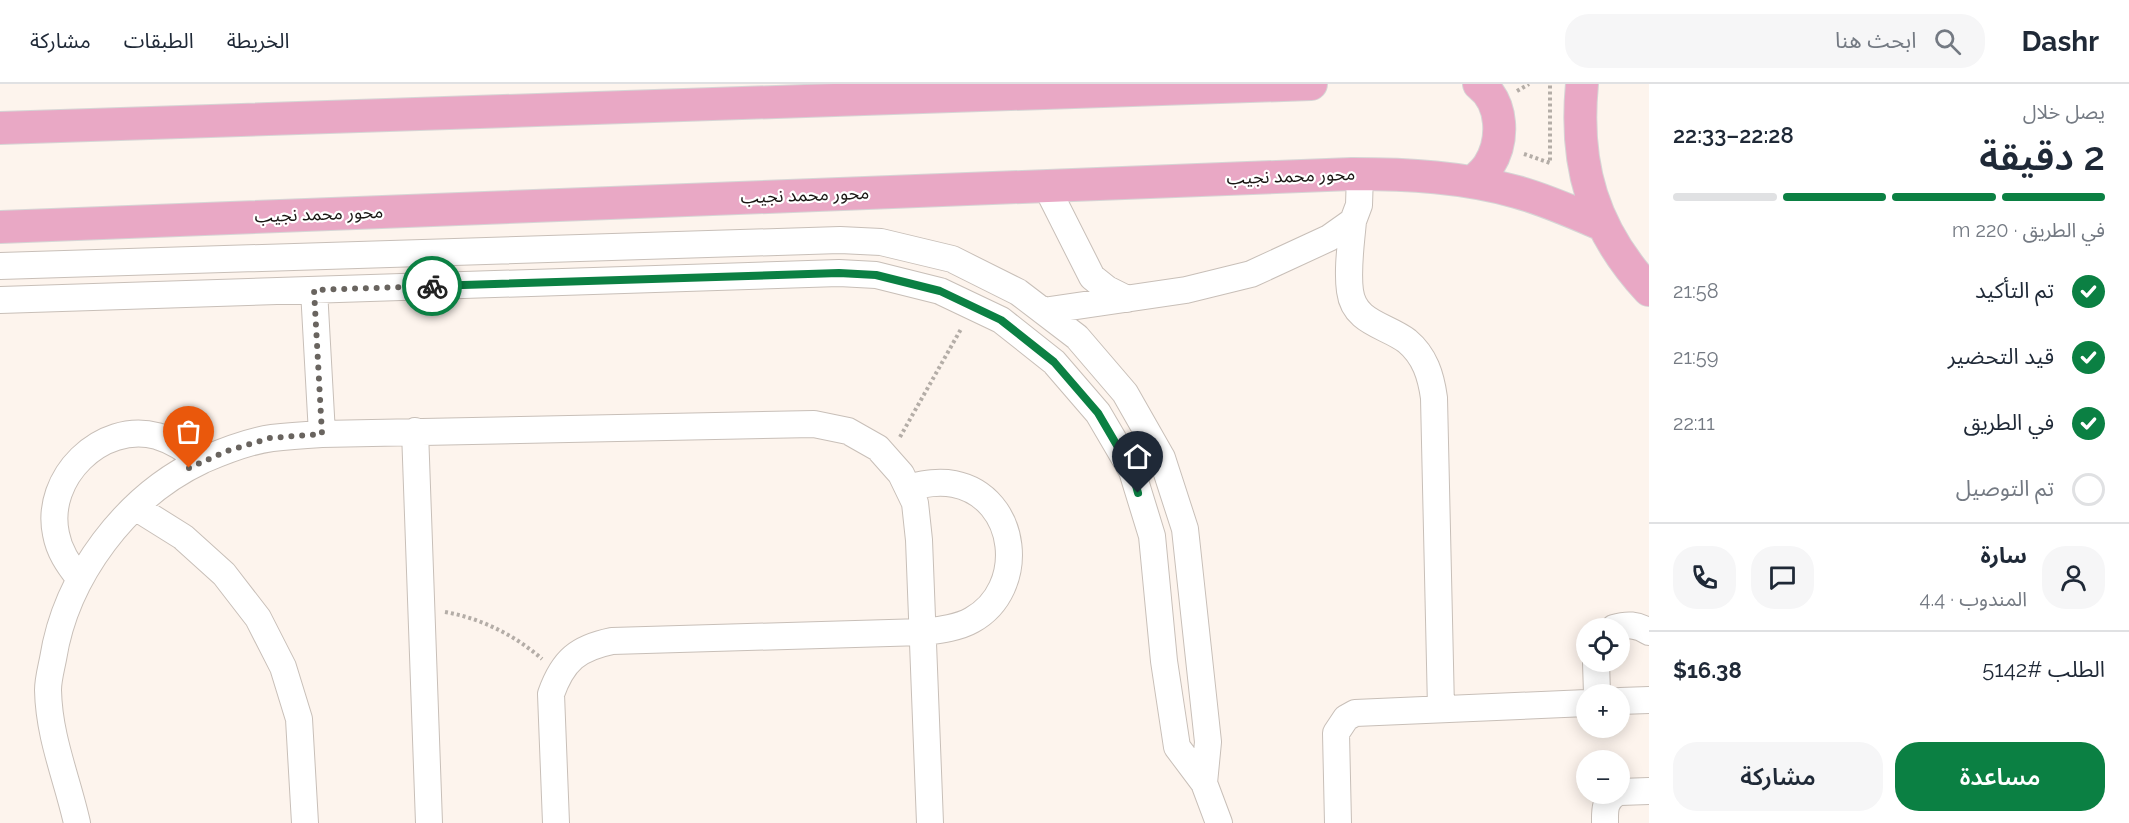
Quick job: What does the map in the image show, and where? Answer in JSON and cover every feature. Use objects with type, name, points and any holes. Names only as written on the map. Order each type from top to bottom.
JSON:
[{"type":"main road","points":[[0,128],[733,94],[1311,84]]},
{"type":"main road","points":[[1473,182],[1488,167],[1497,147],[1500,126],[1495,105],[1479,84]]},
{"type":"main road","points":[[1582,84],[1579,115],[1581,153],[1589,189],[1603,225],[1617,250],[1649,290]]},
{"type":"main road","name":"محور محمد نجيب","points":[[0,227],[1360,174],[1432,176],[1473,182],[1517,192],[1603,225]]},
{"type":"street","points":[[1360,174],[1359,205],[1353,221],[1350,292],[1357,310],[1370,323],[1406,341],[1422,357],[1431,376],[1434,398],[1441,708]]},
{"type":"street","points":[[1046,186],[1092,277],[1107,289],[1127,299]]},
{"type":"street","points":[[1043,311],[1186,290],[1251,274],[1329,238],[1353,221]]},
{"type":"street","points":[[0,267],[840,240],[881,242],[951,260],[1018,292],[1077,337],[1125,393],[1162,458],[1185,529],[1208,742],[1204,783]]},
{"type":"street","points":[[0,300],[839,273],[876,275],[940,291],[1001,320],[1054,362],[1098,413],[1132,471],[1152,536],[1164,661],[1177,747],[1204,783],[1219,823]]},
{"type":"street","points":[[314,290],[322,434]]},
{"type":"street","points":[[77,823],[60,767],[52,728],[48,688],[55,644],[69,602],[80,578],[114,529],[155,490],[201,461],[270,438],[322,434],[814,424],[848,431],[878,448],[901,474],[915,503],[919,540],[930,823]]},
{"type":"street","points":[[415,431],[429,823]]},
{"type":"street","points":[[80,578],[64,559],[55,532],[55,506],[64,480],[80,458],[102,442],[129,435],[156,436],[181,446],[201,461]]},
{"type":"street","points":[[556,823],[551,694],[558,674],[572,657],[591,645],[612,640],[923,632],[972,621],[991,605],[1005,584],[1010,560],[1007,535],[996,512],[979,495],[956,484],[932,482],[909,487]]},
{"type":"street","points":[[135,507],[183,537],[224,574],[258,618],[283,667],[299,719],[305,823]]},
{"type":"street","points":[[1630,625],[1642,627],[1649,632]]},
{"type":"street","points":[[1630,701],[1649,700]]},
{"type":"street","points":[[1338,823],[1336,734],[1346,718],[1364,711],[1576,703]]},
{"type":"street","points":[[1630,792],[1649,791]]},
{"type":"street","points":[[1605,823],[1606,804]]},
{"type":"path","points":[[1524,155],[1550,163],[1550,84]]},
{"type":"path","points":[[887,459],[973,307]]},
{"type":"path","points":[[422,608],[460,614],[496,628],[529,648],[558,674]]},
{"type":"way so far","points":[[189,468],[227,451],[270,438],[322,434],[314,290],[432,286]]},
{"type":"route","points":[[432,286],[839,273],[876,275],[940,291],[1001,320],[1054,362],[1098,413],[1132,471],[1138,493]]}]
